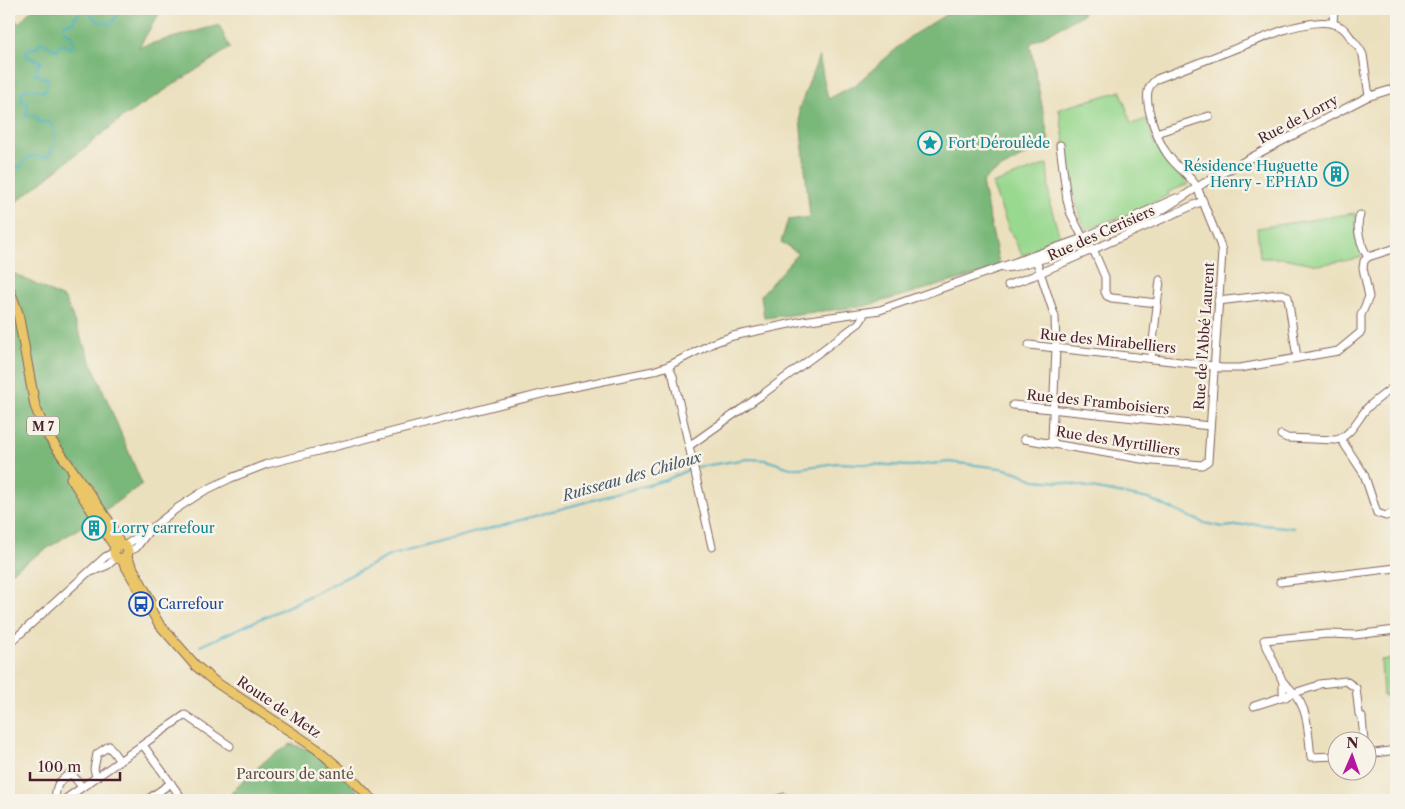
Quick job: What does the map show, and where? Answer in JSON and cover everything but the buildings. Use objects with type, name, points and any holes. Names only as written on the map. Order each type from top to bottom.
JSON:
[{"type":"main road","name":"Route de Metz","points":[[9,288],[18,313],[34,406],[46,433],[108,520],[118,540],[120,552]]},
{"type":"main road","name":"Route de Metz","points":[[9,299],[19,334],[30,406],[42,435],[120,552],[171,638],[196,666],[214,681],[317,749],[353,780],[372,800]]},
{"type":"street","points":[[1337,10],[1334,24],[1342,27],[1363,54],[1370,96]]},
{"type":"street","name":"Rue de l'Abbé Laurent","points":[[1208,461],[1222,248],[1193,180],[1168,156],[1156,133],[1148,101],[1148,91],[1151,84],[1157,79],[1293,27],[1312,23],[1334,24]]},
{"type":"street","name":"Rue de Lorry","points":[[120,552],[136,548],[152,528],[176,509],[204,491],[267,464],[363,441],[548,392],[630,376],[668,366],[713,343],[733,336],[803,321],[863,314],[880,310],[1000,268],[1020,259],[1035,259],[1188,193],[1370,96],[1396,88]]},
{"type":"street","points":[[1156,133],[1209,116]]},
{"type":"street","points":[[1060,145],[1070,212],[1083,238]]},
{"type":"street","name":"Rue des Cerisiers","points":[[1008,285],[1203,201]]},
{"type":"street","points":[[1360,215],[1358,222],[1361,242],[1368,257],[1396,248]]},
{"type":"street","points":[[1093,249],[1105,278],[1104,290],[1107,296],[1157,303]]},
{"type":"street","name":"Rue des Mirabelliers","points":[[1030,345],[1221,368],[1240,368],[1338,351],[1361,332],[1362,315],[1369,297],[1363,268],[1364,261],[1368,257]]},
{"type":"street","points":[[1035,259],[1055,317],[1056,349],[1052,438],[1054,443]]},
{"type":"street","points":[[1151,359],[1160,280]]},
{"type":"street","points":[[1218,301],[1278,294],[1288,297],[1297,358]]},
{"type":"street","points":[[690,446],[764,394],[859,323],[863,318],[863,314]]},
{"type":"street","points":[[668,366],[673,376],[712,547]]},
{"type":"street","points":[[1282,435],[1287,438],[1341,439],[1353,428],[1369,406],[1396,385]]},
{"type":"street","name":"Rue des Framboisiers","points":[[1013,405],[1053,413],[1210,430]]},
{"type":"street","name":"Rue des Myrtilliers","points":[[1024,439],[1153,461],[1202,465],[1208,461]]},
{"type":"street","points":[[1341,439],[1364,474],[1378,513],[1386,516],[1396,511]]},
{"type":"street","points":[[88,573],[108,565],[120,552]]},
{"type":"street","points":[[9,644],[105,557],[120,552]]},
{"type":"street","points":[[1280,582],[1396,568]]},
{"type":"street","points":[[1328,756],[1311,757],[1308,722],[1300,700],[1283,682],[1264,640],[1396,630]]},
{"type":"street","points":[[1254,706],[1286,697],[1319,684],[1341,680],[1350,683],[1356,688],[1363,732]]},
{"type":"street","points":[[1283,682],[1283,692],[1286,697]]},
{"type":"street","points":[[64,800],[185,715],[230,746]]},
{"type":"street","points":[[144,745],[183,800]]},
{"type":"street","points":[[96,777],[94,769],[97,754],[109,746],[119,760]]},
{"type":"street","points":[[1378,753],[1396,750]]},
{"type":"street","points":[[55,800],[56,788],[59,782],[71,773],[82,787]]},
{"type":"street","points":[[148,800],[171,783]]},
{"type":"street","points":[[772,800],[784,797]]},
{"type":"green space","points":[[32,9],[166,9],[160,12],[139,47],[219,25],[230,48],[122,118],[15,203],[9,250],[9,16],[19,23]]},
{"type":"green space","points":[[955,9],[1082,9],[1083,14],[1030,44],[1049,142],[989,175],[982,183],[1000,268],[865,306],[764,318],[761,295],[798,253],[781,242],[788,220],[810,217],[799,109],[819,56],[828,99],[855,85],[911,36]]},
{"type":"green space","points":[[1121,91],[1131,124],[1147,119],[1154,144],[1156,144],[1167,161],[1189,184],[1168,192],[1169,195],[1126,215],[1085,230],[1066,172],[1062,147],[1065,146],[1059,109]]},
{"type":"green space","points":[[1047,164],[1050,204],[1061,241],[1022,255],[1008,227],[992,184]]},
{"type":"green space","points":[[1355,213],[1362,255],[1360,258],[1319,265],[1283,258],[1260,258],[1257,228]]},
{"type":"green space","points":[[9,271],[65,299],[142,484],[87,523],[9,573]]},
{"type":"green space","points":[[1396,659],[1396,695],[1383,696],[1381,660]]},
{"type":"green space","name":"Parcours de santé","points":[[291,744],[313,751],[367,800],[232,800],[232,792],[265,761]]},
{"type":"waterway","points":[[9,166],[15,164],[17,167],[21,167],[30,156],[48,157],[55,140],[50,122],[39,122],[35,115],[26,116],[28,103],[22,102],[22,90],[32,89],[45,92],[48,79],[35,74],[37,67],[42,62],[27,57],[27,49],[36,48],[41,42],[57,50],[60,44],[70,49],[74,44],[72,35],[64,32],[64,24],[74,22],[74,18],[84,9]]},
{"type":"waterway","points":[[88,9],[97,20],[111,24],[118,14],[117,9]]},
{"type":"waterway","name":"Ruisseau des Chiloux","points":[[697,467],[747,459],[766,460],[790,468],[837,463],[911,466],[949,462],[1001,468],[1017,472],[1034,480],[1061,482],[1149,499],[1204,523],[1223,527],[1254,524],[1294,528]]},
{"type":"waterway","name":"Ruisseau des Chiloux","points":[[200,646],[291,605],[389,556],[666,480],[692,468]]},
{"type":"place","name":"Fort Déroulède","points":[[930,143]]},
{"type":"place","name":"Résidence Huguette Henry - EPHAD","points":[[1336,174]]},
{"type":"place","name":"Lorry carrefour","points":[[94,528]]},
{"type":"place","name":"Carrefour","points":[[141,604]]}]
